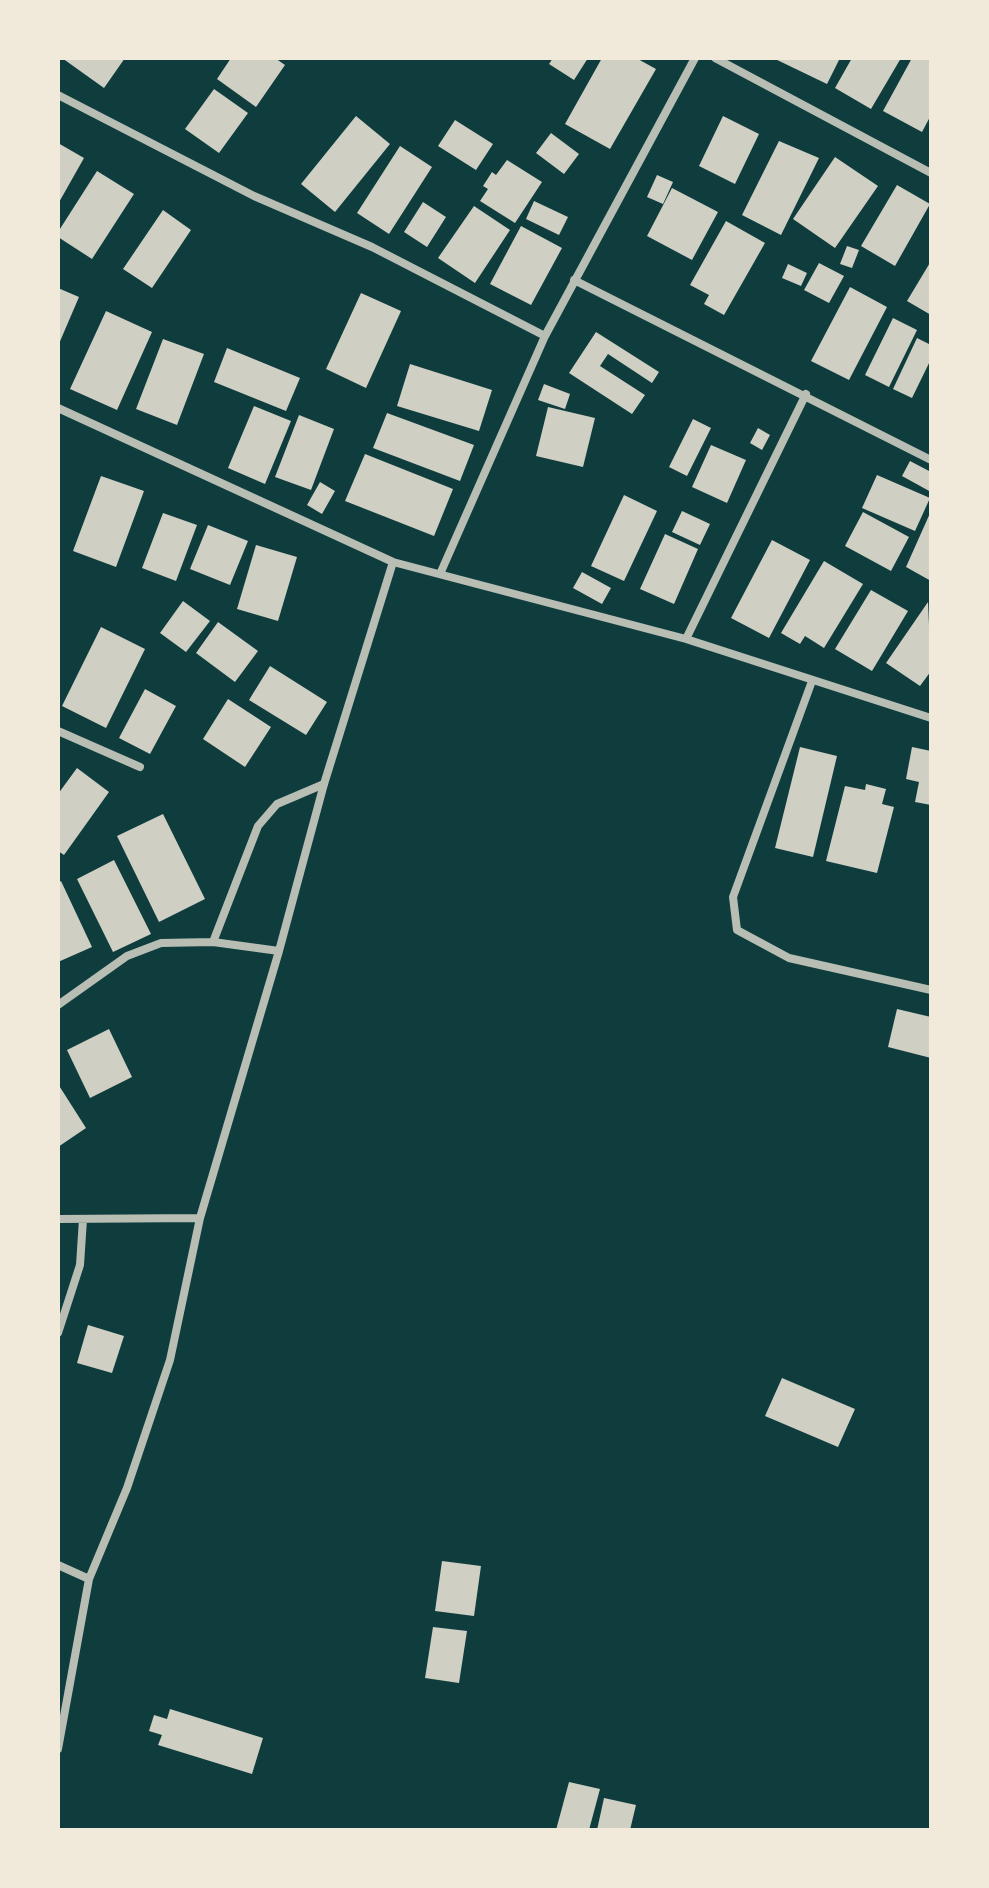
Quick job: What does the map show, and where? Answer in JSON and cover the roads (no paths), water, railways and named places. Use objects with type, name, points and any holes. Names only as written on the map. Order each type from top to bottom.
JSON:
[{"type":"street","points":[[440,574],[545,336],[695,58]]},
{"type":"street","points":[[715,58],[931,173]]},
{"type":"street","points":[[58,95],[254,196],[372,247],[545,336]]},
{"type":"street","points":[[574,280],[806,394],[931,460]]},
{"type":"street","points":[[686,639],[806,394]]},
{"type":"street","points":[[58,408],[393,562],[686,639],[931,718]]},
{"type":"street","points":[[58,1749],[89,1579],[127,1488],[170,1360],[200,1218],[279,951],[324,784],[393,562]]},
{"type":"street","points":[[812,681],[733,897],[737,930],[789,958],[931,990]]},
{"type":"street","points":[[58,731],[140,767]]},
{"type":"street","points":[[213,942],[258,826],[277,804],[324,784]]},
{"type":"street","points":[[58,1005],[141,949],[161,943],[213,942],[279,951]]},
{"type":"street","points":[[58,1219],[200,1218]]},
{"type":"street","points":[[58,1333],[80,1265],[83,1219]]},
{"type":"street","points":[[58,1565],[89,1579]]}]
